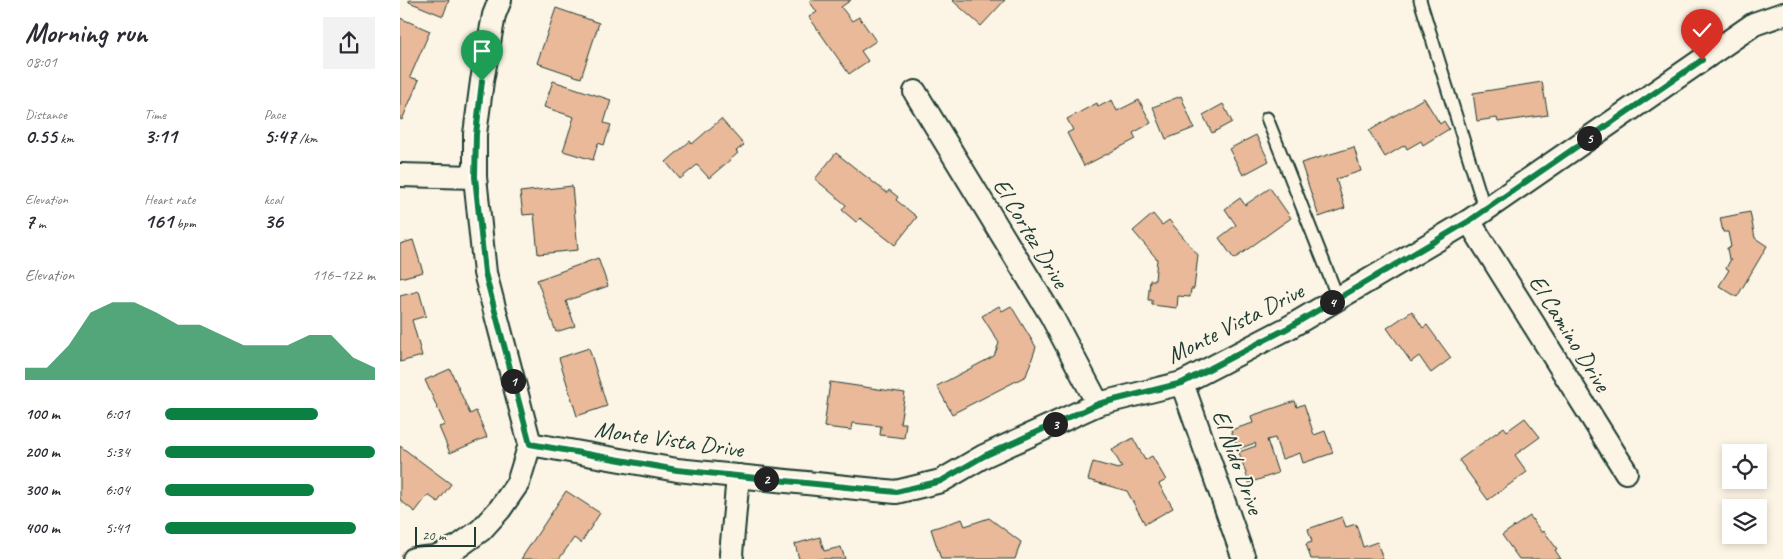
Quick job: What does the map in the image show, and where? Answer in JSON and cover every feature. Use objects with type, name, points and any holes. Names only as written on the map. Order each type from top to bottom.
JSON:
[{"type":"street","points":[[414,559],[435,557],[459,546],[481,530],[500,509],[518,483],[530,444],[485,273],[475,177],[476,134],[482,81],[494,16],[500,0]]},
{"type":"street","name":"Monte Vista Drive","points":[[530,444],[677,470],[896,492],[941,481],[984,456],[1098,404],[1182,383],[1288,328],[1477,216],[1754,24],[1783,14]]},
{"type":"street","name":"El Cortez Drive","points":[[914,92],[1051,315],[1098,404]]},
{"type":"street","points":[[400,175],[475,177]]},
{"type":"street","name":"El Camino Drive","points":[[1477,216],[1626,472]]},
{"type":"street","name":"El Nido Drive","points":[[1182,383],[1244,559]]},
{"type":"street","points":[[732,559],[738,476]]},
{"type":"lane","points":[[1420,0],[1477,216]]},
{"type":"lane","points":[[1267,118],[1338,298]]},
{"type":"building","points":[[409,0],[449,0],[443,16],[409,2]]},
{"type":"building","points":[[851,0],[841,7],[852,21],[859,17],[876,41],[861,51],[868,61],[849,74],[809,17],[817,12],[809,1]]},
{"type":"building","points":[[952,0],[1005,0],[981,26]]},
{"type":"building","points":[[556,8],[599,23],[581,78],[537,63]]},
{"type":"building","points":[[400,18],[430,31],[410,77],[419,80],[402,120],[400,119]]},
{"type":"building","points":[[553,81],[611,100],[604,123],[611,125],[604,145],[598,143],[593,160],[563,151],[574,117],[544,107]]},
{"type":"building","points":[[1542,82],[1548,115],[1498,122],[1497,118],[1477,121],[1473,93]]},
{"type":"building","points":[[1181,96],[1194,128],[1166,139],[1153,107]]},
{"type":"building","points":[[1424,98],[1440,124],[1444,121],[1449,129],[1423,145],[1421,141],[1407,149],[1405,145],[1385,157],[1369,131]]},
{"type":"building","points":[[1112,100],[1117,111],[1139,100],[1151,123],[1133,133],[1136,139],[1084,166],[1067,133],[1073,130],[1067,119],[1097,103],[1098,107]]},
{"type":"building","points":[[1223,104],[1232,122],[1212,133],[1203,115]]},
{"type":"building","points":[[721,119],[744,145],[736,151],[738,153],[709,178],[697,165],[680,179],[666,162],[690,141],[692,144]]},
{"type":"building","points":[[1256,135],[1269,161],[1243,175],[1229,149]]},
{"type":"building","points":[[1354,147],[1361,171],[1336,179],[1345,208],[1319,217],[1301,163]]},
{"type":"building","points":[[836,153],[887,193],[889,190],[898,197],[896,200],[917,217],[895,245],[860,218],[856,222],[842,210],[846,205],[815,179]]},
{"type":"building","points":[[572,186],[578,250],[538,254],[534,214],[523,215],[520,192]]},
{"type":"building","points":[[1270,188],[1291,218],[1234,259],[1219,238],[1236,225],[1225,209],[1240,198],[1245,205]]},
{"type":"building","points":[[1750,212],[1755,238],[1767,246],[1737,297],[1719,286],[1729,270],[1726,268],[1731,259],[1729,259],[1727,248],[1731,247],[1728,232],[1723,232],[1720,218]]},
{"type":"building","points":[[1153,214],[1162,225],[1169,220],[1198,255],[1194,289],[1191,289],[1190,297],[1178,296],[1177,308],[1152,305],[1152,300],[1148,300],[1150,280],[1155,280],[1157,259],[1133,231]]},
{"type":"building","points":[[413,240],[423,272],[400,278],[400,244]]},
{"type":"building","points":[[598,258],[608,286],[566,301],[575,326],[556,332],[537,280]]},
{"type":"building","points":[[419,291],[426,316],[412,320],[422,356],[400,362],[400,296]]},
{"type":"building","points":[[999,306],[1002,311],[1011,306],[1036,347],[1026,376],[952,414],[937,386],[994,356],[999,343],[982,316]]},
{"type":"building","points":[[1412,311],[1423,328],[1427,325],[1451,358],[1431,373],[1419,356],[1411,362],[1387,328]]},
{"type":"building","points":[[589,348],[607,406],[577,416],[559,358]]},
{"type":"building","points":[[450,369],[470,414],[476,411],[487,437],[450,453],[439,427],[445,425],[425,380]]},
{"type":"building","points":[[830,382],[905,393],[900,423],[906,423],[904,438],[880,435],[881,426],[852,423],[851,430],[824,427]]},
{"type":"building","points":[[1295,401],[1297,407],[1304,404],[1314,435],[1325,431],[1333,453],[1303,463],[1300,453],[1282,459],[1275,438],[1267,440],[1278,473],[1249,483],[1239,452],[1256,446],[1255,443],[1238,449],[1231,430],[1253,423],[1251,416]]},
{"type":"building","points":[[1525,418],[1540,437],[1515,455],[1527,472],[1488,500],[1459,460],[1504,427],[1507,431]]},
{"type":"building","points":[[1133,438],[1145,460],[1152,456],[1166,480],[1159,484],[1173,508],[1145,524],[1127,491],[1088,480],[1093,462],[1118,469],[1122,467],[1112,450]]},
{"type":"building","points":[[400,446],[451,484],[438,502],[428,495],[415,512],[400,500]]},
{"type":"building","points":[[566,491],[600,513],[581,543],[574,538],[559,559],[521,559]]},
{"type":"building","points":[[1530,516],[1557,549],[1555,550],[1561,559],[1519,559],[1502,535]]},
{"type":"building","points":[[1342,517],[1346,527],[1356,524],[1363,547],[1377,542],[1383,559],[1311,559],[1306,544],[1312,542],[1308,529]]},
{"type":"building","points":[[989,518],[1021,542],[1015,559],[941,559],[931,529],[962,519],[965,526]]},
{"type":"building","points":[[820,537],[824,551],[841,547],[845,559],[799,559],[795,544]]},
{"type":"route","points":[[482,81],[476,134],[475,177],[485,273],[530,444],[677,470],[896,492],[941,481],[984,456],[1098,404],[1182,383],[1288,328],[1469,221],[1702,60]]}]
